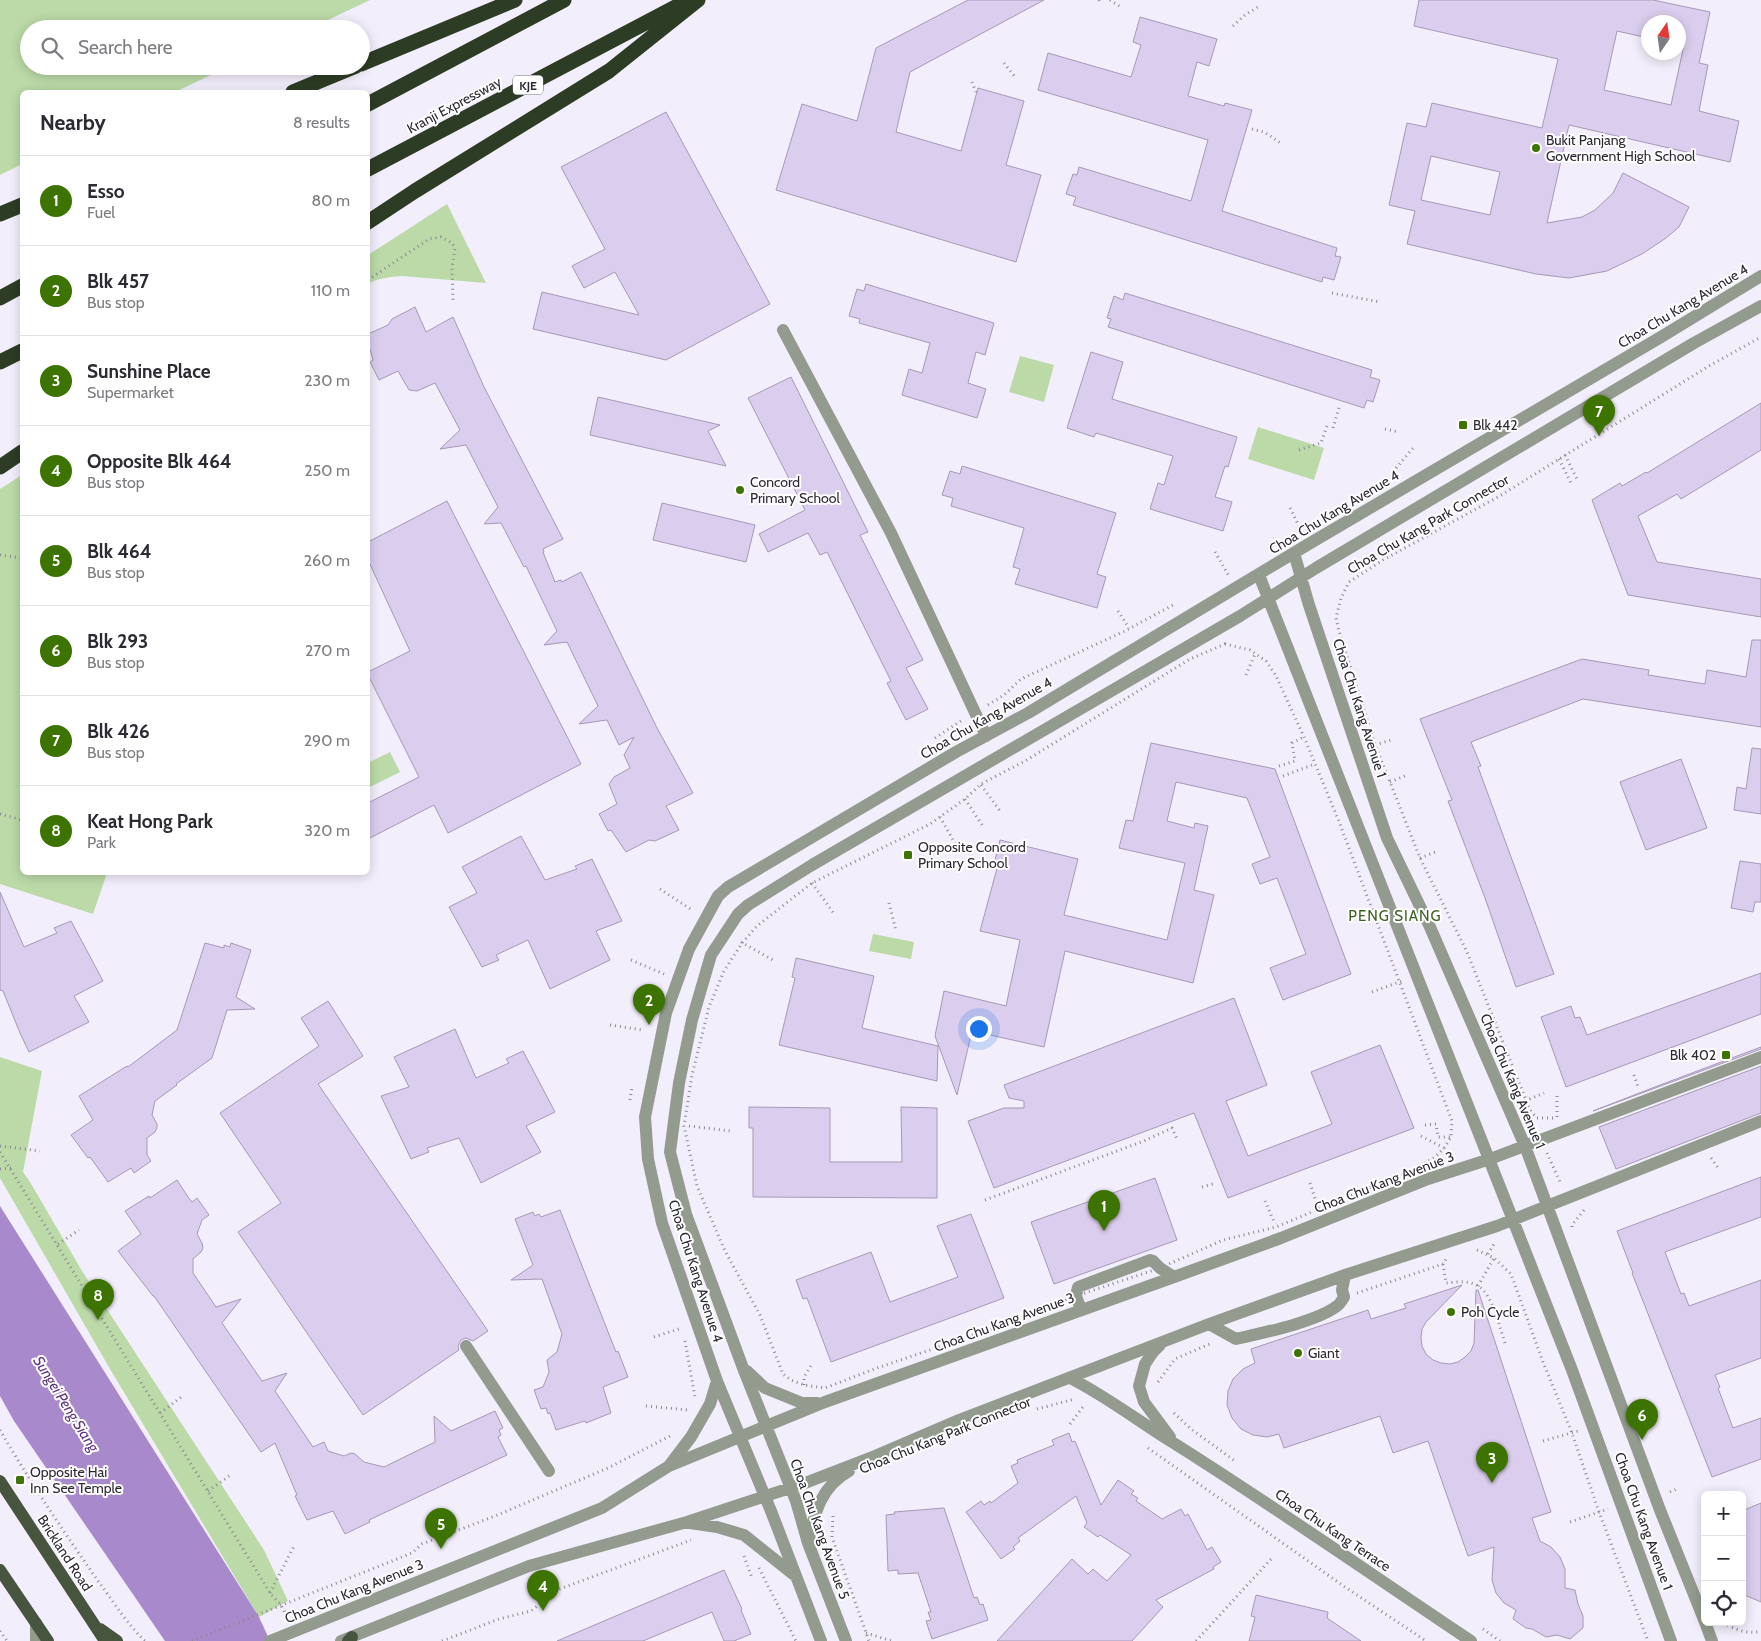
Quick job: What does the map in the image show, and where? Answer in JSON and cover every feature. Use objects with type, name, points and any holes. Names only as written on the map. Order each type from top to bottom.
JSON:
[{"type":"highway","points":[[370,60],[515,0]]},
{"type":"highway","points":[[370,103],[564,0]]},
{"type":"highway","name":"Kranji Expressway","points":[[370,168],[689,0]]},
{"type":"highway","points":[[370,221],[609,71],[698,0]]},
{"type":"highway","points":[[298,90],[334,75]]},
{"type":"highway","points":[[0,214],[20,206]]},
{"type":"highway","points":[[0,298],[20,287]]},
{"type":"highway","points":[[0,362],[20,351]]},
{"type":"highway","points":[[0,467],[20,453]]},
{"type":"main road","name":"Brickland Road","points":[[0,1481],[105,1641]]},
{"type":"main road","points":[[1,1573],[48,1641]]},
{"type":"main road","points":[[92,1623],[117,1641]]},
{"type":"street","name":"Choa Chu Kang Avenue 4","points":[[740,1438],[717,1381],[662,1223],[648,1160],[645,1117],[666,1013],[689,949],[718,896],[728,887],[1028,713],[1761,276]]},
{"type":"street","name":"Choa Chu Kang Avenue 4","points":[[766,1427],[686,1214],[670,1152],[679,1083],[692,1020],[711,955],[738,914],[748,905],[812,865],[1269,599],[1302,577],[1694,342],[1761,306]]},
{"type":"street","points":[[783,330],[891,533],[986,736]]},
{"type":"street","name":"Choa Chu Kang Avenue 1","points":[[1294,553],[1387,838],[1430,927],[1525,1146],[1660,1510],[1701,1612]]},
{"type":"street","name":"Choa Chu Kang Avenue 1","points":[[1259,575],[1572,1370],[1671,1641]]},
{"type":"street","name":"Choa Chu Kang Avenue 3","points":[[274,1639],[602,1508],[669,1466],[825,1402],[1282,1238],[1428,1179],[1490,1159],[1761,1058]]},
{"type":"street","points":[[347,1640],[530,1566],[686,1522],[791,1487],[875,1456],[958,1420],[1209,1324],[1345,1275],[1548,1207],[1761,1121]]},
{"type":"street","points":[[1081,1310],[1076,1296],[1078,1286],[1150,1260],[1174,1277]]},
{"type":"street","points":[[1209,1324],[1236,1339],[1320,1316],[1338,1306],[1344,1297],[1342,1290],[1345,1275]]},
{"type":"street","name":"Choa Chu Kang Terrace","points":[[1164,1341],[1145,1364],[1139,1386],[1144,1402],[1176,1445]]},
{"type":"street","points":[[466,1346],[549,1471]]},
{"type":"street","points":[[743,1368],[765,1388],[802,1403],[825,1402]]},
{"type":"street","name":"Choa Chu Kang Terrace","points":[[1070,1378],[1092,1389],[1289,1518],[1471,1641]]},
{"type":"street","points":[[669,1466],[691,1437],[710,1404],[717,1381]]},
{"type":"street","name":"Choa Chu Kang Avenue 5","points":[[766,1427],[791,1487],[808,1543],[846,1641]]},
{"type":"street","points":[[740,1438],[771,1511],[821,1641]]},
{"type":"street","points":[[808,1543],[814,1513],[820,1500],[838,1477],[875,1456]]},
{"type":"street","points":[[686,1522],[717,1527],[744,1535],[795,1575]]},
{"type":"street","points":[[36,1623],[36,1641]]},
{"type":"street","name":"Choa Chu Kang Avenue 1","points":[[1706,1626],[1712,1641]]},
{"type":"path","points":[[1110,0],[1122,8]]},
{"type":"path","points":[[1233,26],[1258,7]]},
{"type":"path","points":[[1004,63],[1015,77]]},
{"type":"path","points":[[972,82],[976,92]]},
{"type":"path","points":[[1252,129],[1264,132],[1282,144]]},
{"type":"path","points":[[370,279],[430,239],[441,237],[452,243],[455,248],[452,268],[453,301]]},
{"type":"path","points":[[1332,292],[1380,302]]},
{"type":"path","name":"Choa Chu Kang Park Connector","points":[[1542,1118],[1536,1118],[1525,1101],[1467,952],[1420,858],[1390,782],[1339,631],[1336,618],[1341,598],[1349,582],[1383,560],[1498,497],[1709,366],[1761,336]]},
{"type":"path","points":[[1333,428],[1338,408]]},
{"type":"path","points":[[1299,450],[1321,443],[1327,426]]},
{"type":"path","points":[[1385,429],[1399,432]]},
{"type":"path","points":[[1396,478],[1392,473],[1413,448]]},
{"type":"path","points":[[1565,455],[1577,479]]},
{"type":"path","points":[[1559,460],[1570,483]]},
{"type":"path","points":[[1290,508],[1301,530]]},
{"type":"path","points":[[1215,552],[1227,571]]},
{"type":"path","points":[[0,555],[20,558]]},
{"type":"path","points":[[935,738],[1004,695],[1021,679],[1129,628],[1178,602]]},
{"type":"path","points":[[1118,611],[1129,628]]},
{"type":"path","points":[[812,1364],[804,1377],[804,1385],[791,1380],[783,1374],[760,1314],[725,1250],[697,1186],[684,1126],[692,1075],[704,1024],[724,970],[742,943],[757,926],[812,883],[930,824],[965,799],[981,784],[1025,761],[1190,659],[1225,644],[1250,650],[1266,661],[1276,676],[1304,737],[1345,837],[1452,1121],[1451,1137],[1444,1148],[1422,1136]]},
{"type":"path","points":[[1246,675],[1254,654]]},
{"type":"path","points":[[1279,766],[1295,761],[1292,743],[1304,737]]},
{"type":"path","points":[[1376,745],[1391,740]]},
{"type":"path","points":[[1283,776],[1308,766]]},
{"type":"path","points":[[1390,782],[1407,775]]},
{"type":"path","points":[[981,784],[1000,811]]},
{"type":"path","points":[[965,799],[982,825]]},
{"type":"path","points":[[0,814],[20,819]]},
{"type":"path","points":[[940,818],[960,852]]},
{"type":"path","points":[[1427,856],[1438,851]]},
{"type":"path","points":[[812,883],[835,915]]},
{"type":"path","points":[[660,889],[706,918]]},
{"type":"path","points":[[889,903],[896,931]]},
{"type":"path","points":[[755,949],[773,960]]},
{"type":"path","points":[[631,960],[678,980]]},
{"type":"path","points":[[1372,992],[1396,983]]},
{"type":"path","points":[[610,1025],[643,1030]]},
{"type":"path","points":[[1525,1101],[1544,1093]]},
{"type":"path","points":[[1557,1118],[1558,1096]]},
{"type":"path","points":[[1425,1125],[1436,1124],[1438,1137],[1451,1137]]},
{"type":"path","points":[[688,1126],[731,1131]]},
{"type":"path","points":[[985,1200],[1144,1141],[1172,1128],[1177,1139]]},
{"type":"path","points":[[0,1146],[40,1151]]},
{"type":"path","points":[[0,1152],[270,1593],[281,1605],[293,1632]]},
{"type":"path","points":[[0,1169],[11,1168]]},
{"type":"path","points":[[1310,1182],[1318,1209],[1325,1220]]},
{"type":"path","points":[[1202,1187],[1216,1183]]},
{"type":"path","points":[[1265,1201],[1282,1238]]},
{"type":"path","points":[[58,1244],[79,1230]]},
{"type":"path","points":[[1488,1254],[1510,1274],[1572,1433],[1599,1512],[1648,1641]]},
{"type":"path","points":[[1478,1286],[1494,1258]]},
{"type":"path","points":[[1443,1264],[1446,1283],[1461,1281],[1478,1286],[1490,1300],[1506,1346]]},
{"type":"path","points":[[654,1337],[682,1328]]},
{"type":"path","points":[[160,1413],[184,1395]]},
{"type":"path","name":"Choa Chu Kang Park Connector","points":[[1036,1409],[1074,1399],[1085,1404]]},
{"type":"path","points":[[1070,1424],[1085,1404],[1093,1409]]},
{"type":"path","points":[[646,1406],[688,1410],[683,1417]]},
{"type":"path","points":[[0,1430],[19,1463],[82,1557],[134,1629],[145,1641]]},
{"type":"path","points":[[192,1641],[412,1553],[422,1544],[495,1516],[608,1468],[669,1438],[674,1431]]},
{"type":"path","points":[[1543,1441],[1565,1435]]},
{"type":"path","points":[[1142,1444],[1345,1587],[1426,1641]]},
{"type":"path","points":[[208,1491],[232,1474]]},
{"type":"path","points":[[1570,1522],[1622,1503]]},
{"type":"path","points":[[833,1508],[832,1537],[869,1641]]},
{"type":"path","points":[[445,1640],[499,1619],[531,1611],[557,1590],[690,1540],[700,1539]]},
{"type":"path","points":[[270,1593],[294,1546]]},
{"type":"path","points":[[748,1557],[742,1551],[752,1578]]},
{"type":"path","points":[[1196,1641],[1272,1558]]},
{"type":"path","points":[[754,1563],[760,1569],[796,1641]]},
{"type":"path","points":[[1730,1626],[1736,1630],[1757,1633],[1761,1631]]},
{"type":"path","points":[[0,1631],[7,1641]]},
{"type":"path","points":[[866,1632],[892,1641]]},
{"type":"green space","points":[[0,0],[370,0],[328,20],[20,20],[20,75],[211,75],[179,90],[20,90],[20,165],[0,175]]},
{"type":"green space","points":[[447,204],[486,283],[402,276],[389,277],[370,283],[370,254]]},
{"type":"green space","points":[[1020,356],[1054,365],[1044,402],[1009,392]]},
{"type":"green space","points":[[1258,427],[1324,448],[1314,480],[1248,459]]},
{"type":"green space","points":[[20,476],[20,875],[106,875],[93,914],[0,884],[0,489]]},
{"type":"green space","points":[[390,752],[400,772],[370,787],[370,762]]},
{"type":"green space","points":[[873,934],[914,942],[911,959],[869,951]]},
{"type":"green space","points":[[0,1057],[42,1071],[23,1172],[82,1271],[264,1550],[288,1601],[259,1617],[110,1369],[0,1178]]},
{"type":"water","name":"Sungei Peng Siang","points":[[0,1206],[259,1617],[270,1641],[165,1641],[14,1421],[0,1396]]},
{"type":"building","points":[[968,0],[1044,0],[910,72],[896,132],[961,151],[978,88],[1024,101],[1006,165],[1041,175],[1016,262],[776,190],[802,104],[857,121],[876,48]]},
{"type":"building","points":[[1419,0],[1653,0],[1710,12],[1699,63],[1708,65],[1699,111],[1739,121],[1730,162],[1569,125],[1547,223],[1582,217],[1595,210],[1613,193],[1623,173],[1689,207],[1679,227],[1642,254],[1607,271],[1569,278],[1536,274],[1407,244],[1415,211],[1389,205],[1407,123],[1426,127],[1432,103],[1542,128],[1558,59],[1414,26]],"holes":[[[1641,15],[1686,15],[1686,60],[1681,60],[1671,105],[1604,90],[1617,31],[1641,36]],[[1431,156],[1500,172],[1490,215],[1421,200]]]},
{"type":"building","points":[[1140,17],[1217,39],[1209,66],[1197,62],[1188,96],[1224,106],[1225,103],[1252,110],[1222,211],[1337,248],[1335,256],[1341,257],[1334,280],[1323,277],[1322,282],[1073,205],[1076,197],[1066,194],[1073,174],[1077,175],[1079,167],[1191,201],[1208,140],[1038,90],[1048,53],[1131,77],[1141,45],[1133,42]]},
{"type":"building","points":[[666,112],[770,304],[666,360],[533,329],[542,292],[639,315],[615,272],[584,288],[572,266],[605,249],[561,167]]},
{"type":"building","points":[[866,284],[994,323],[985,355],[976,352],[968,383],[986,389],[977,418],[902,395],[909,369],[922,373],[930,343],[859,323],[860,319],[849,316],[857,289],[864,291]]},
{"type":"building","points":[[1125,293],[1372,370],[1370,377],[1380,380],[1373,402],[1367,400],[1364,408],[1108,327],[1111,319],[1107,318],[1114,296],[1123,300]]},
{"type":"building","points":[[415,307],[426,332],[453,317],[484,387],[563,539],[543,549],[555,582],[561,580],[562,582],[581,572],[657,728],[693,793],[666,806],[679,830],[655,841],[649,840],[626,852],[611,830],[608,831],[599,814],[617,804],[609,784],[614,777],[630,768],[624,755],[634,737],[619,745],[607,720],[579,724],[598,706],[567,642],[544,645],[557,631],[526,566],[524,567],[501,523],[484,524],[498,507],[466,445],[440,449],[460,430],[435,383],[417,391],[409,390],[398,371],[379,380],[370,362],[373,360],[370,349],[370,333],[388,325],[392,319]]},
{"type":"building","points":[[1091,352],[1123,362],[1112,399],[1237,437],[1228,467],[1225,466],[1215,497],[1232,502],[1223,531],[1150,509],[1158,483],[1164,485],[1173,456],[1096,433],[1094,437],[1067,428]]},
{"type":"building","points":[[791,377],[868,532],[860,535],[923,660],[906,668],[928,709],[906,720],[887,683],[891,681],[827,552],[820,555],[808,533],[768,552],[759,534],[805,510],[748,398]]},
{"type":"building","points":[[598,397],[720,425],[708,431],[726,466],[590,435]]},
{"type":"building","points":[[1761,403],[1761,450],[1681,499],[1677,494],[1638,516],[1657,562],[1761,579],[1761,617],[1628,595],[1592,500],[1620,483],[1622,486],[1647,473]]},
{"type":"building","points":[[962,466],[1116,513],[1097,574],[1106,577],[1097,608],[1015,584],[1020,569],[1013,567],[1024,528],[951,506],[953,498],[942,495],[950,471],[960,474]]},
{"type":"building","points":[[447,501],[581,764],[448,833],[434,805],[370,838],[370,802],[419,777],[370,679],[370,671],[410,651],[370,564],[370,541]]},
{"type":"building","points":[[662,503],[755,525],[746,562],[653,540]]},
{"type":"building","points":[[1752,640],[1761,640],[1761,727],[1583,699],[1471,742],[1481,766],[1478,767],[1554,974],[1516,987],[1448,801],[1452,800],[1420,719],[1582,659],[1649,670],[1648,675],[1705,684],[1707,670],[1746,677]]},
{"type":"building","points":[[1151,743],[1275,769],[1351,974],[1283,1000],[1270,968],[1306,954],[1277,878],[1260,884],[1252,864],[1270,857],[1247,798],[1176,782],[1167,821],[1194,828],[1195,823],[1208,826],[1194,890],[1214,895],[1193,983],[1065,951],[1044,1047],[972,1031],[957,1095],[935,1036],[944,991],[1006,1006],[1020,940],[980,931],[999,861],[995,860],[1000,840],[1078,859],[1064,915],[1167,940],[1185,863],[1119,848],[1126,820],[1133,821]]},
{"type":"building","points":[[1752,748],[1761,749],[1761,814],[1734,810],[1737,787],[1746,789]]},
{"type":"building","points":[[1681,759],[1707,828],[1646,850],[1620,782]]},
{"type":"building","points":[[521,836],[545,880],[577,869],[575,866],[592,859],[622,921],[596,931],[610,960],[550,989],[528,940],[496,955],[499,960],[482,967],[449,907],[477,893],[462,867]]},
{"type":"building","points":[[1740,861],[1761,864],[1761,902],[1755,902],[1753,912],[1731,908]]},
{"type":"building","points":[[0,892],[24,947],[57,933],[54,928],[71,921],[103,981],[74,996],[89,1022],[29,1052],[3,991],[0,990]]},
{"type":"building","points":[[205,943],[224,948],[224,945],[230,947],[231,943],[251,950],[236,997],[255,1009],[227,1010],[212,1058],[155,1101],[152,1115],[157,1128],[147,1138],[147,1155],[151,1161],[134,1173],[131,1168],[108,1182],[71,1135],[93,1120],[79,1096],[128,1067],[177,1030]]},
{"type":"building","points":[[796,958],[874,976],[862,1028],[938,1046],[937,1081],[779,1045],[795,978],[792,977]]},
{"type":"building","points":[[1761,973],[1761,1014],[1566,1087],[1541,1017],[1571,1006],[1575,1018],[1580,1017],[1587,1035]]},
{"type":"building","points":[[1234,998],[1267,1085],[1226,1101],[1248,1156],[1332,1124],[1311,1072],[1380,1045],[1414,1128],[1228,1198],[1194,1113],[994,1188],[968,1121],[1004,1108],[1024,1108],[1024,1101],[1009,1098],[1004,1085]]},
{"type":"building","points":[[328,1001],[363,1056],[318,1084],[488,1331],[473,1341],[466,1338],[461,1340],[458,1346],[459,1350],[363,1415],[238,1232],[281,1203],[220,1113],[319,1046],[301,1018]]},
{"type":"building","points":[[455,1029],[476,1078],[509,1063],[506,1059],[523,1051],[555,1112],[526,1126],[541,1152],[481,1183],[459,1138],[427,1148],[429,1152],[411,1159],[381,1096],[409,1087],[394,1057]]},
{"type":"building","points":[[1761,1047],[1761,1049],[1593,1111],[1660,1085]]},
{"type":"building","points":[[1761,1066],[1761,1113],[1616,1169],[1599,1127]]},
{"type":"building","points":[[749,1107],[830,1108],[830,1162],[902,1162],[901,1107],[937,1108],[937,1198],[753,1197],[753,1128],[749,1128]]},
{"type":"building","points":[[1761,1177],[1761,1217],[1665,1252],[1681,1294],[1684,1293],[1689,1306],[1761,1280],[1761,1358],[1715,1375],[1733,1428],[1761,1418],[1761,1459],[1712,1477],[1617,1231]]},
{"type":"building","points":[[1155,1178],[1177,1240],[1054,1284],[1031,1222]]},
{"type":"building","points":[[177,1180],[192,1202],[197,1198],[209,1215],[202,1220],[197,1234],[203,1248],[193,1259],[193,1273],[216,1307],[241,1299],[222,1323],[262,1381],[287,1373],[275,1391],[313,1447],[324,1442],[328,1451],[344,1456],[351,1453],[355,1454],[364,1462],[384,1467],[435,1442],[434,1416],[451,1431],[495,1411],[503,1428],[499,1430],[501,1435],[498,1437],[507,1455],[369,1520],[370,1522],[345,1534],[333,1511],[307,1520],[295,1496],[297,1495],[275,1443],[261,1452],[154,1296],[118,1251],[141,1234],[125,1211],[149,1196],[150,1198]]},
{"type":"building","points":[[560,1210],[616,1352],[618,1351],[628,1377],[603,1387],[611,1413],[586,1423],[585,1421],[556,1430],[550,1413],[548,1414],[546,1408],[541,1409],[534,1390],[543,1387],[549,1372],[547,1360],[557,1352],[562,1334],[542,1279],[511,1280],[533,1265],[515,1219],[533,1212],[535,1216],[539,1214],[541,1217]]},
{"type":"building","points":[[971,1214],[1004,1298],[831,1362],[807,1298],[803,1299],[796,1280],[871,1252],[890,1302],[958,1277],[937,1226]]},
{"type":"building","points":[[1462,1285],[1426,1322],[1422,1329],[1422,1346],[1426,1354],[1433,1360],[1450,1364],[1458,1362],[1471,1351],[1474,1343],[1476,1290],[1478,1290],[1551,1512],[1532,1518],[1540,1541],[1551,1547],[1560,1557],[1565,1569],[1565,1588],[1575,1590],[1583,1616],[1583,1628],[1570,1639],[1557,1635],[1546,1637],[1532,1629],[1526,1628],[1513,1619],[1516,1610],[1504,1603],[1496,1593],[1492,1580],[1494,1547],[1468,1556],[1428,1441],[1393,1453],[1380,1416],[1284,1448],[1279,1434],[1267,1437],[1253,1435],[1241,1429],[1232,1418],[1227,1405],[1228,1391],[1233,1379],[1243,1369],[1255,1363],[1251,1349],[1368,1310],[1371,1319],[1406,1308],[1404,1304]]},
{"type":"building","points":[[1069,1433],[1072,1442],[1075,1441],[1101,1505],[1118,1480],[1134,1491],[1131,1494],[1138,1498],[1136,1501],[1162,1519],[1181,1509],[1185,1516],[1188,1514],[1207,1550],[1212,1547],[1221,1562],[1213,1567],[1214,1569],[1156,1600],[1163,1607],[1132,1641],[997,1641],[1072,1559],[1088,1574],[1093,1569],[1107,1581],[1131,1555],[1084,1527],[1087,1523],[1076,1496],[1018,1538],[1020,1541],[1013,1547],[1015,1549],[1001,1559],[966,1512],[981,1501],[984,1505],[990,1501],[991,1503],[1018,1483],[1011,1466],[1018,1463],[1017,1460],[1054,1445],[1052,1440]]},
{"type":"building","points":[[1761,1503],[1761,1602],[1746,1596],[1746,1509]]},
{"type":"building","points":[[944,1508],[974,1598],[977,1597],[980,1605],[983,1604],[988,1620],[932,1639],[926,1621],[931,1620],[928,1612],[931,1612],[918,1573],[898,1574],[898,1570],[888,1571],[886,1515],[895,1514],[894,1512]]},
{"type":"building","points":[[724,1570],[751,1634],[734,1641],[724,1641],[712,1612],[643,1641],[557,1641]]},
{"type":"building","points":[[1256,1595],[1328,1612],[1327,1618],[1361,1641],[1249,1641],[1255,1617],[1251,1616]]},
{"type":"place","name":"Bukit Panjang Government High School","points":[[1536,148]]},
{"type":"place","name":"Blk 442","points":[[1463,425]]},
{"type":"place","name":"Blk 426","points":[[1599,436]]},
{"type":"place","name":"Concord Primary School","points":[[740,490]]},
{"type":"place","name":"Opposite Concord Primary School","points":[[908,855]]},
{"type":"place","name":"Blk 457","points":[[649,1025]]},
{"type":"place","name":"Blk 402","points":[[1726,1055]]},
{"type":"place","name":"Esso","points":[[1104,1231]]},
{"type":"place","name":"Poh Cycle","points":[[1451,1312]]},
{"type":"place","name":"Keat Hong Park","points":[[98,1320]]},
{"type":"place","name":"Giant","points":[[1298,1353]]},
{"type":"place","name":"Blk 293","points":[[1642,1440]]},
{"type":"place","name":"Opposite Hai Inn See Temple","points":[[20,1480]]},
{"type":"place","name":"Sunshine Place","points":[[1492,1483]]},
{"type":"place","name":"Blk 464","points":[[441,1549]]},
{"type":"place","name":"Opposite Blk 464","points":[[543,1611]]},
{"type":"district","name":"PENG SIANG","points":[[1395,916]]}]
